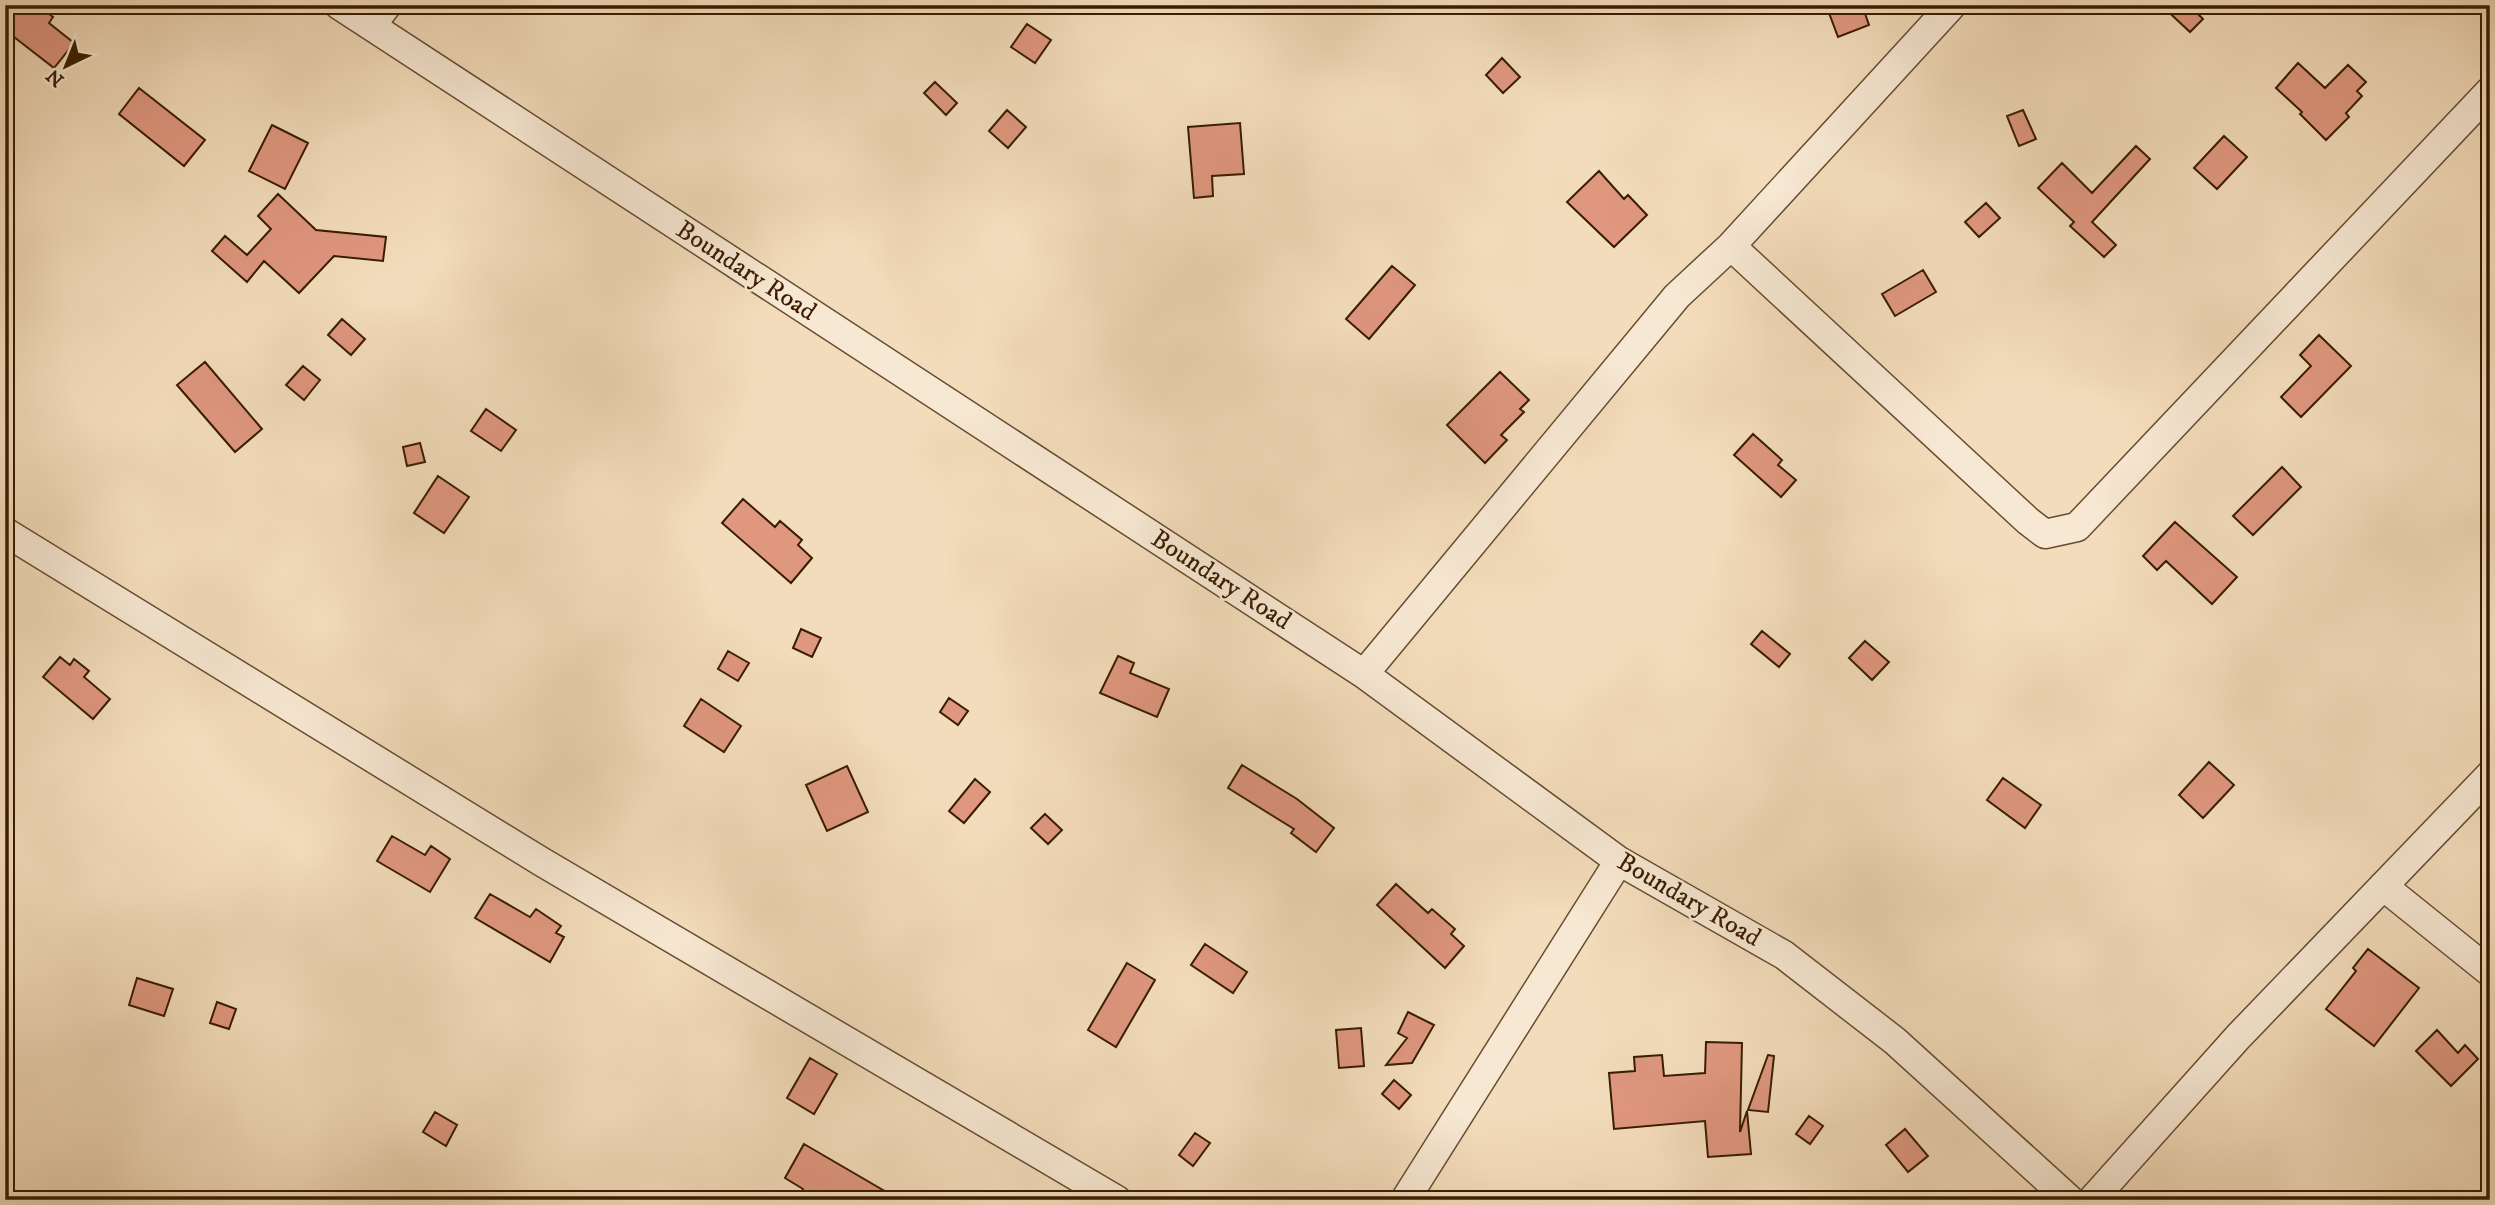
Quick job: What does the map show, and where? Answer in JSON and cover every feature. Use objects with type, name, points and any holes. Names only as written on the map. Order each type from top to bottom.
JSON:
[{"type":"street","name":"Boundary Road","points":[[339,5],[379,16],[1364,674],[1619,860],[1784,955],[1895,1041],[2070,1200]]},
{"type":"street","points":[[1364,674],[1677,296],[1731,246],[1952,5]]},
{"type":"street","points":[[1731,246],[2028,521],[2046,534],[2077,527],[2490,91]]},
{"type":"street","points":[[5,532],[542,862],[1117,1200]]},
{"type":"street","points":[[2092,1200],[2238,1037],[2490,775]]},
{"type":"street","points":[[1405,1200],[1619,860]]},
{"type":"street","points":[[2383,886],[2490,972]]},
{"type":"building","points":[[16,5],[38,5],[53,17],[49,23],[74,43],[54,68],[5,30],[5,19]]},
{"type":"building","points":[[1826,5],[1862,5],[1869,25],[1838,37]]},
{"type":"building","points":[[2161,5],[2189,5],[2203,19],[2190,32]]},
{"type":"building","points":[[1027,24],[1051,40],[1035,63],[1011,47]]},
{"type":"building","points":[[1502,58],[1520,77],[1503,93],[1486,75]]},
{"type":"building","points":[[2298,63],[2325,88],[2348,65],[2366,82],[2357,91],[2362,96],[2346,113],[2349,117],[2326,140],[2300,114],[2302,112],[2276,88]]},
{"type":"building","points":[[935,82],[957,103],[946,115],[924,93]]},
{"type":"building","points":[[139,88],[205,140],[184,166],[119,114]]},
{"type":"building","points":[[1007,110],[1026,127],[1008,148],[989,131]]},
{"type":"building","points":[[2023,110],[2036,139],[2019,146],[2007,116]]},
{"type":"building","points":[[1240,123],[1244,174],[1212,176],[1213,196],[1194,198],[1188,127]]},
{"type":"building","points":[[272,125],[308,143],[285,189],[249,171]]},
{"type":"building","points":[[2224,136],[2247,157],[2217,189],[2194,168]]},
{"type":"building","points":[[2136,146],[2150,159],[2092,222],[2116,245],[2104,257],[2070,226],[2074,222],[2038,188],[2062,163],[2092,193]]},
{"type":"building","points":[[1599,171],[1624,199],[1628,195],[1647,215],[1614,247],[1567,202]]},
{"type":"building","points":[[278,194],[316,230],[386,237],[383,261],[334,256],[299,293],[264,261],[247,282],[212,251],[225,236],[247,255],[271,229],[258,216]]},
{"type":"building","points":[[1986,203],[2000,218],[1979,237],[1965,222]]},
{"type":"building","points":[[1392,266],[1415,285],[1369,339],[1346,319]]},
{"type":"building","points":[[1923,270],[1936,292],[1895,316],[1882,294]]},
{"type":"building","points":[[342,319],[365,339],[351,355],[328,335]]},
{"type":"building","points":[[2319,335],[2351,366],[2301,417],[2281,397],[2311,366],[2300,355]]},
{"type":"building","points":[[205,362],[262,429],[235,452],[177,385]]},
{"type":"building","points":[[303,366],[320,380],[304,400],[286,385]]},
{"type":"building","points":[[1500,372],[1529,400],[1520,409],[1524,412],[1501,435],[1507,440],[1485,463],[1447,425]]},
{"type":"building","points":[[486,409],[516,430],[501,451],[471,431]]},
{"type":"building","points":[[1753,434],[1782,460],[1778,465],[1796,480],[1781,497],[1734,455]]},
{"type":"building","points":[[420,443],[425,462],[407,466],[403,447]]},
{"type":"building","points":[[2282,467],[2301,487],[2253,535],[2233,516]]},
{"type":"building","points":[[438,476],[469,497],[444,533],[414,513]]},
{"type":"building","points":[[743,499],[775,527],[780,521],[802,540],[798,545],[812,558],[791,583],[722,523]]},
{"type":"building","points":[[2175,522],[2237,577],[2212,604],[2166,561],[2157,570],[2143,556]]},
{"type":"building","points":[[801,629],[821,638],[812,657],[793,648]]},
{"type":"building","points":[[1762,631],[1790,654],[1779,667],[1751,644]]},
{"type":"building","points":[[1865,641],[1889,662],[1872,680],[1849,658]]},
{"type":"building","points":[[728,651],[749,663],[738,681],[718,669]]},
{"type":"building","points":[[1118,656],[1134,663],[1130,673],[1169,689],[1157,717],[1100,693]]},
{"type":"building","points":[[60,657],[70,665],[74,659],[89,671],[84,677],[110,699],[93,719],[43,677]]},
{"type":"building","points":[[949,698],[968,711],[958,725],[940,712]]},
{"type":"building","points":[[701,699],[741,726],[724,752],[684,726]]},
{"type":"building","points":[[2209,762],[2234,785],[2203,818],[2179,795]]},
{"type":"building","points":[[1242,765],[1297,799],[1334,828],[1316,852],[1291,833],[1294,829],[1228,788]]},
{"type":"building","points":[[847,766],[868,812],[827,831],[806,785]]},
{"type":"building","points":[[2003,778],[2041,805],[2025,828],[1987,800]]},
{"type":"building","points":[[975,779],[990,792],[964,823],[949,811]]},
{"type":"building","points":[[1045,814],[1062,830],[1048,844],[1031,828]]},
{"type":"building","points":[[392,836],[425,855],[431,846],[450,859],[430,892],[377,861]]},
{"type":"building","points":[[1396,884],[1428,913],[1432,909],[1455,929],[1451,934],[1464,946],[1445,968],[1377,905]]},
{"type":"building","points":[[490,894],[530,917],[536,909],[561,926],[556,933],[564,937],[550,962],[475,918]]},
{"type":"building","points":[[1205,944],[1247,972],[1233,993],[1191,965]]},
{"type":"building","points":[[2368,949],[2419,988],[2374,1046],[2326,1009],[2356,971],[2353,968]]},
{"type":"building","points":[[1127,963],[1155,980],[1116,1047],[1088,1030]]},
{"type":"building","points":[[137,978],[173,989],[164,1016],[129,1005]]},
{"type":"building","points":[[217,1002],[236,1009],[229,1029],[210,1023]]},
{"type":"building","points":[[1408,1012],[1434,1025],[1412,1063],[1386,1065],[1407,1038],[1398,1033]]},
{"type":"building","points":[[1361,1028],[1364,1066],[1339,1068],[1336,1030]]},
{"type":"building","points":[[2437,1030],[2458,1053],[2465,1045],[2478,1059],[2451,1086],[2416,1051]]},
{"type":"building","points":[[1706,1042],[1742,1043],[1740,1132],[1747,1111],[1751,1154],[1708,1157],[1705,1121],[1614,1129],[1609,1073],[1635,1071],[1634,1057],[1662,1055],[1664,1076],[1705,1073]]},
{"type":"building","points":[[1768,1055],[1774,1056],[1768,1112],[1748,1110]]},
{"type":"building","points":[[810,1058],[837,1074],[814,1114],[787,1098]]},
{"type":"building","points":[[1394,1080],[1411,1095],[1399,1109],[1382,1094]]},
{"type":"building","points":[[435,1112],[457,1125],[446,1146],[423,1132]]},
{"type":"building","points":[[1809,1116],[1823,1126],[1810,1144],[1796,1134]]},
{"type":"building","points":[[1905,1129],[1928,1156],[1908,1172],[1886,1145]]},
{"type":"building","points":[[1195,1133],[1210,1143],[1193,1166],[1179,1155]]},
{"type":"building","points":[[804,1144],[900,1200],[797,1200],[803,1189],[785,1178]]}]
